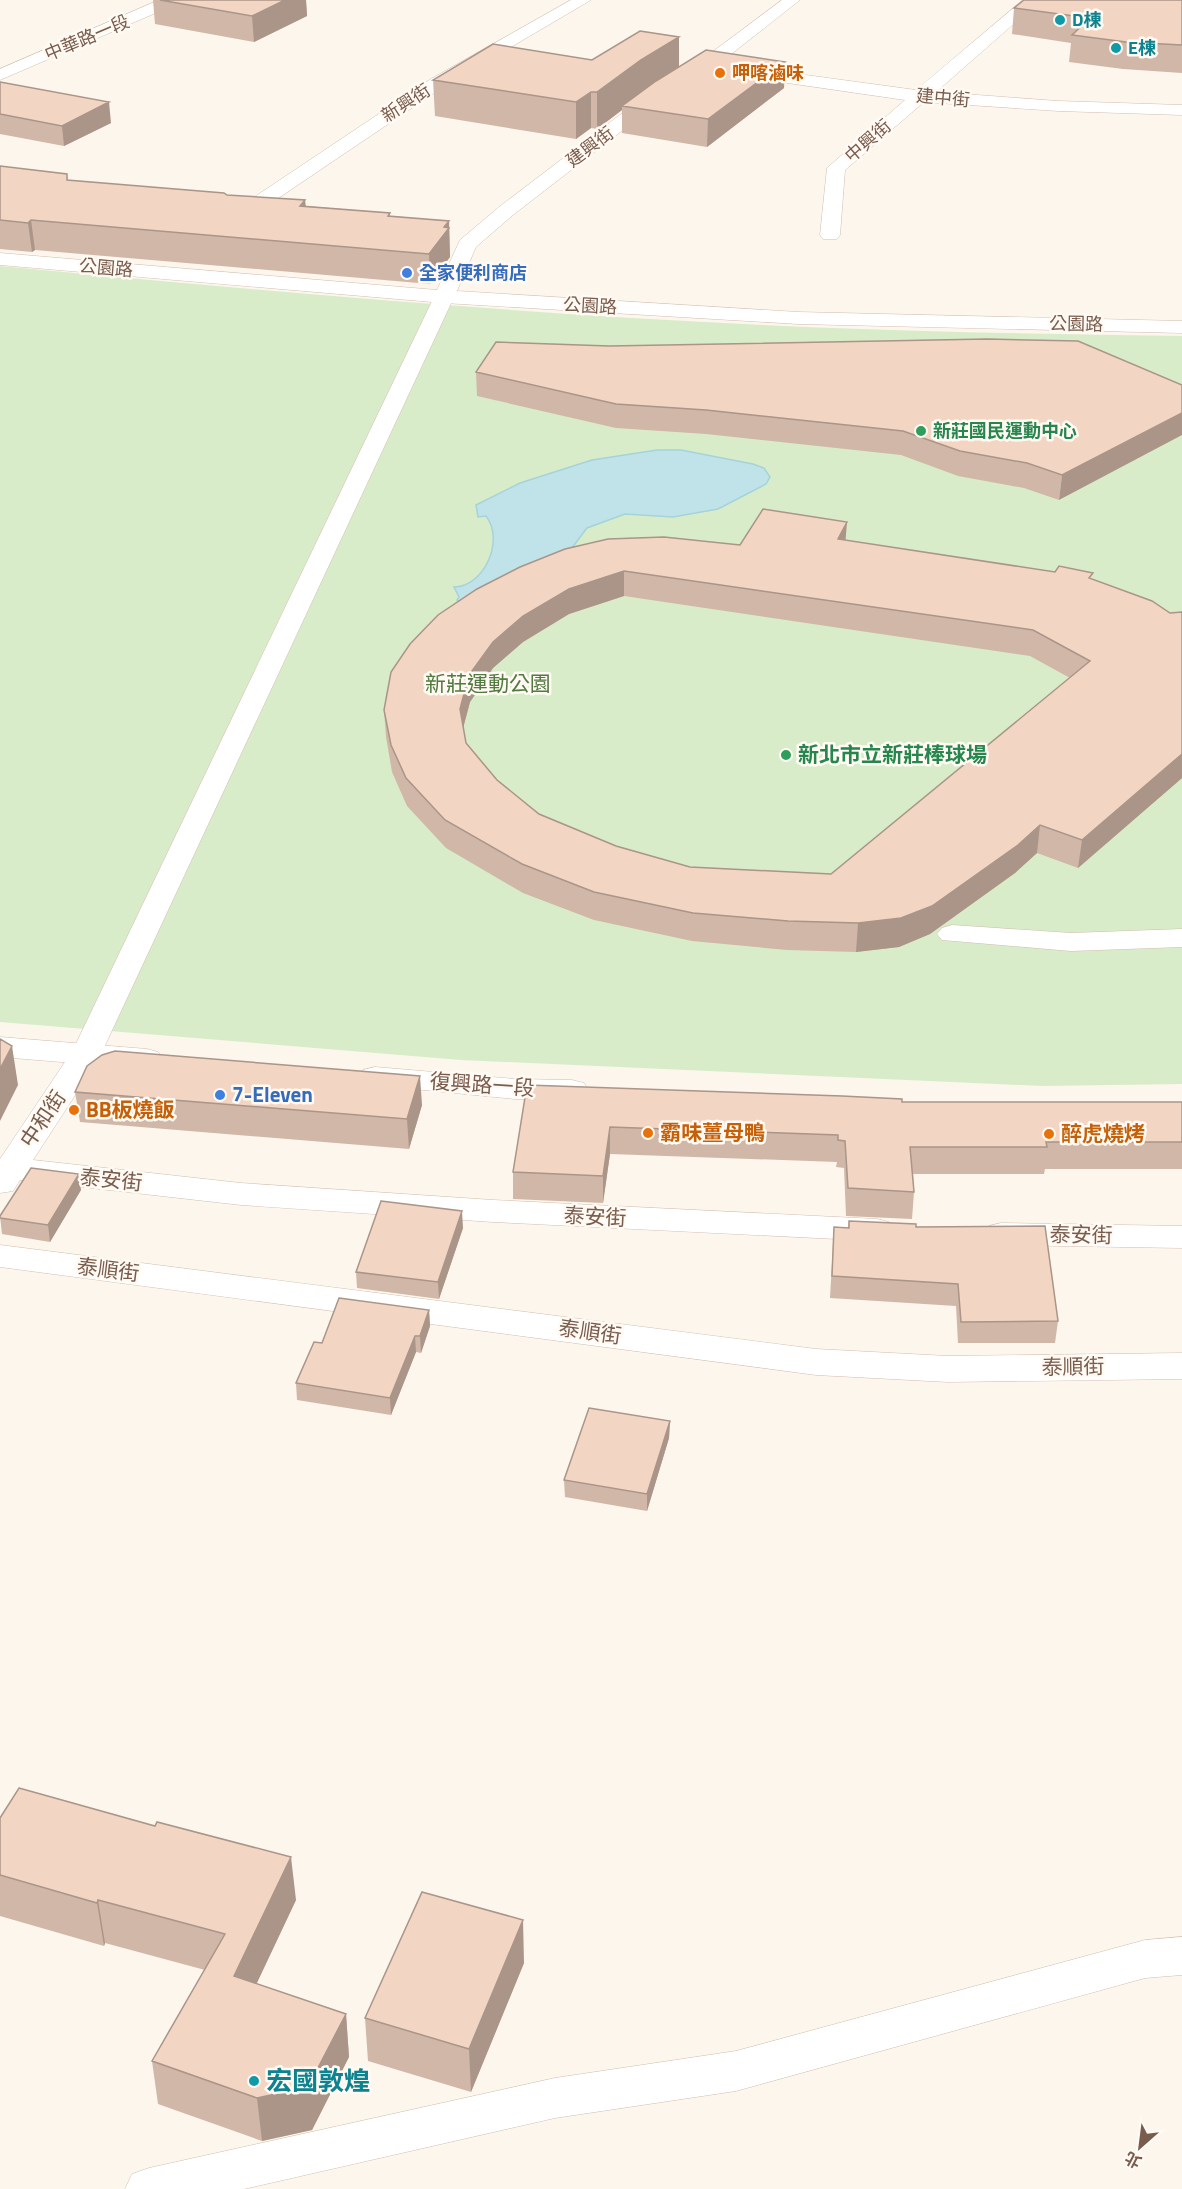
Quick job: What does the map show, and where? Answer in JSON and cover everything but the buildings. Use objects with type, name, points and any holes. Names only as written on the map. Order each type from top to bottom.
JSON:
[{"type":"street","name":"中華路一段","points":[[0,75],[173,0]]},
{"type":"street","name":"新興街","points":[[236,218],[437,83],[583,0]]},
{"type":"street","name":"建興街","points":[[444,297],[467,244],[506,211],[648,102],[705,66],[792,0]]},
{"type":"street","name":"中興街","points":[[830,235],[836,168],[1033,0]]},
{"type":"street","name":"建中街","points":[[705,66],[918,96],[1058,106],[1182,110]]},
{"type":"street","name":"公園路","points":[[0,260],[444,297],[798,318],[1182,327]]},
{"type":"street","points":[[86,1054],[444,297]]},
{"type":"street","points":[[952,934],[1071,942],[1182,938]]},
{"type":"street","points":[[0,1047],[181,1062]]},
{"type":"street","name":"中和街","points":[[5,1177],[86,1054]]},
{"type":"street","name":"復興路一段","points":[[348,1075],[515,1089],[605,1092]]},
{"type":"street","name":"泰安街","points":[[5,1177],[493,1212],[903,1232]]},
{"type":"street","name":"泰安街","points":[[973,1234],[1182,1237]]},
{"type":"street","name":"泰順街","points":[[0,1256],[816,1362],[948,1369],[1182,1366]]},
{"type":"street","points":[[149,2189],[555,2098],[736,2071],[1145,1959],[1182,1956]]},
{"type":"green space","name":"新莊運動公園","points":[[0,266],[322,295],[645,319],[901,330],[1182,336],[1182,1084],[1043,1086],[461,1060],[0,1022]]},
{"type":"water","points":[[657,450],[681,450],[753,464],[764,468],[770,477],[766,484],[718,509],[673,517],[625,514],[587,528],[559,565],[457,600],[459,597],[454,587],[465,585],[482,571],[492,549],[491,526],[486,516],[478,517],[476,505],[520,483],[592,460]]},
{"type":"place","name":"D棟","points":[[1060,20]]},
{"type":"place","name":"E棟","points":[[1116,48]]},
{"type":"place","name":"呷喀滷味","points":[[720,73]]},
{"type":"place","name":"全家便利商店","points":[[407,273]]},
{"type":"place","name":"新莊國民運動中心","points":[[921,431]]},
{"type":"place","name":"新北市立新莊棒球場","points":[[786,755]]},
{"type":"place","name":"7-Eleven","points":[[220,1095]]},
{"type":"place","name":"BB板燒飯","points":[[74,1110]]},
{"type":"place","name":"霸味薑母鴨","points":[[648,1133]]},
{"type":"place","name":"醉虎燒烤","points":[[1049,1134]]},
{"type":"place","name":"宏國敦煌","points":[[254,2081]]}]
